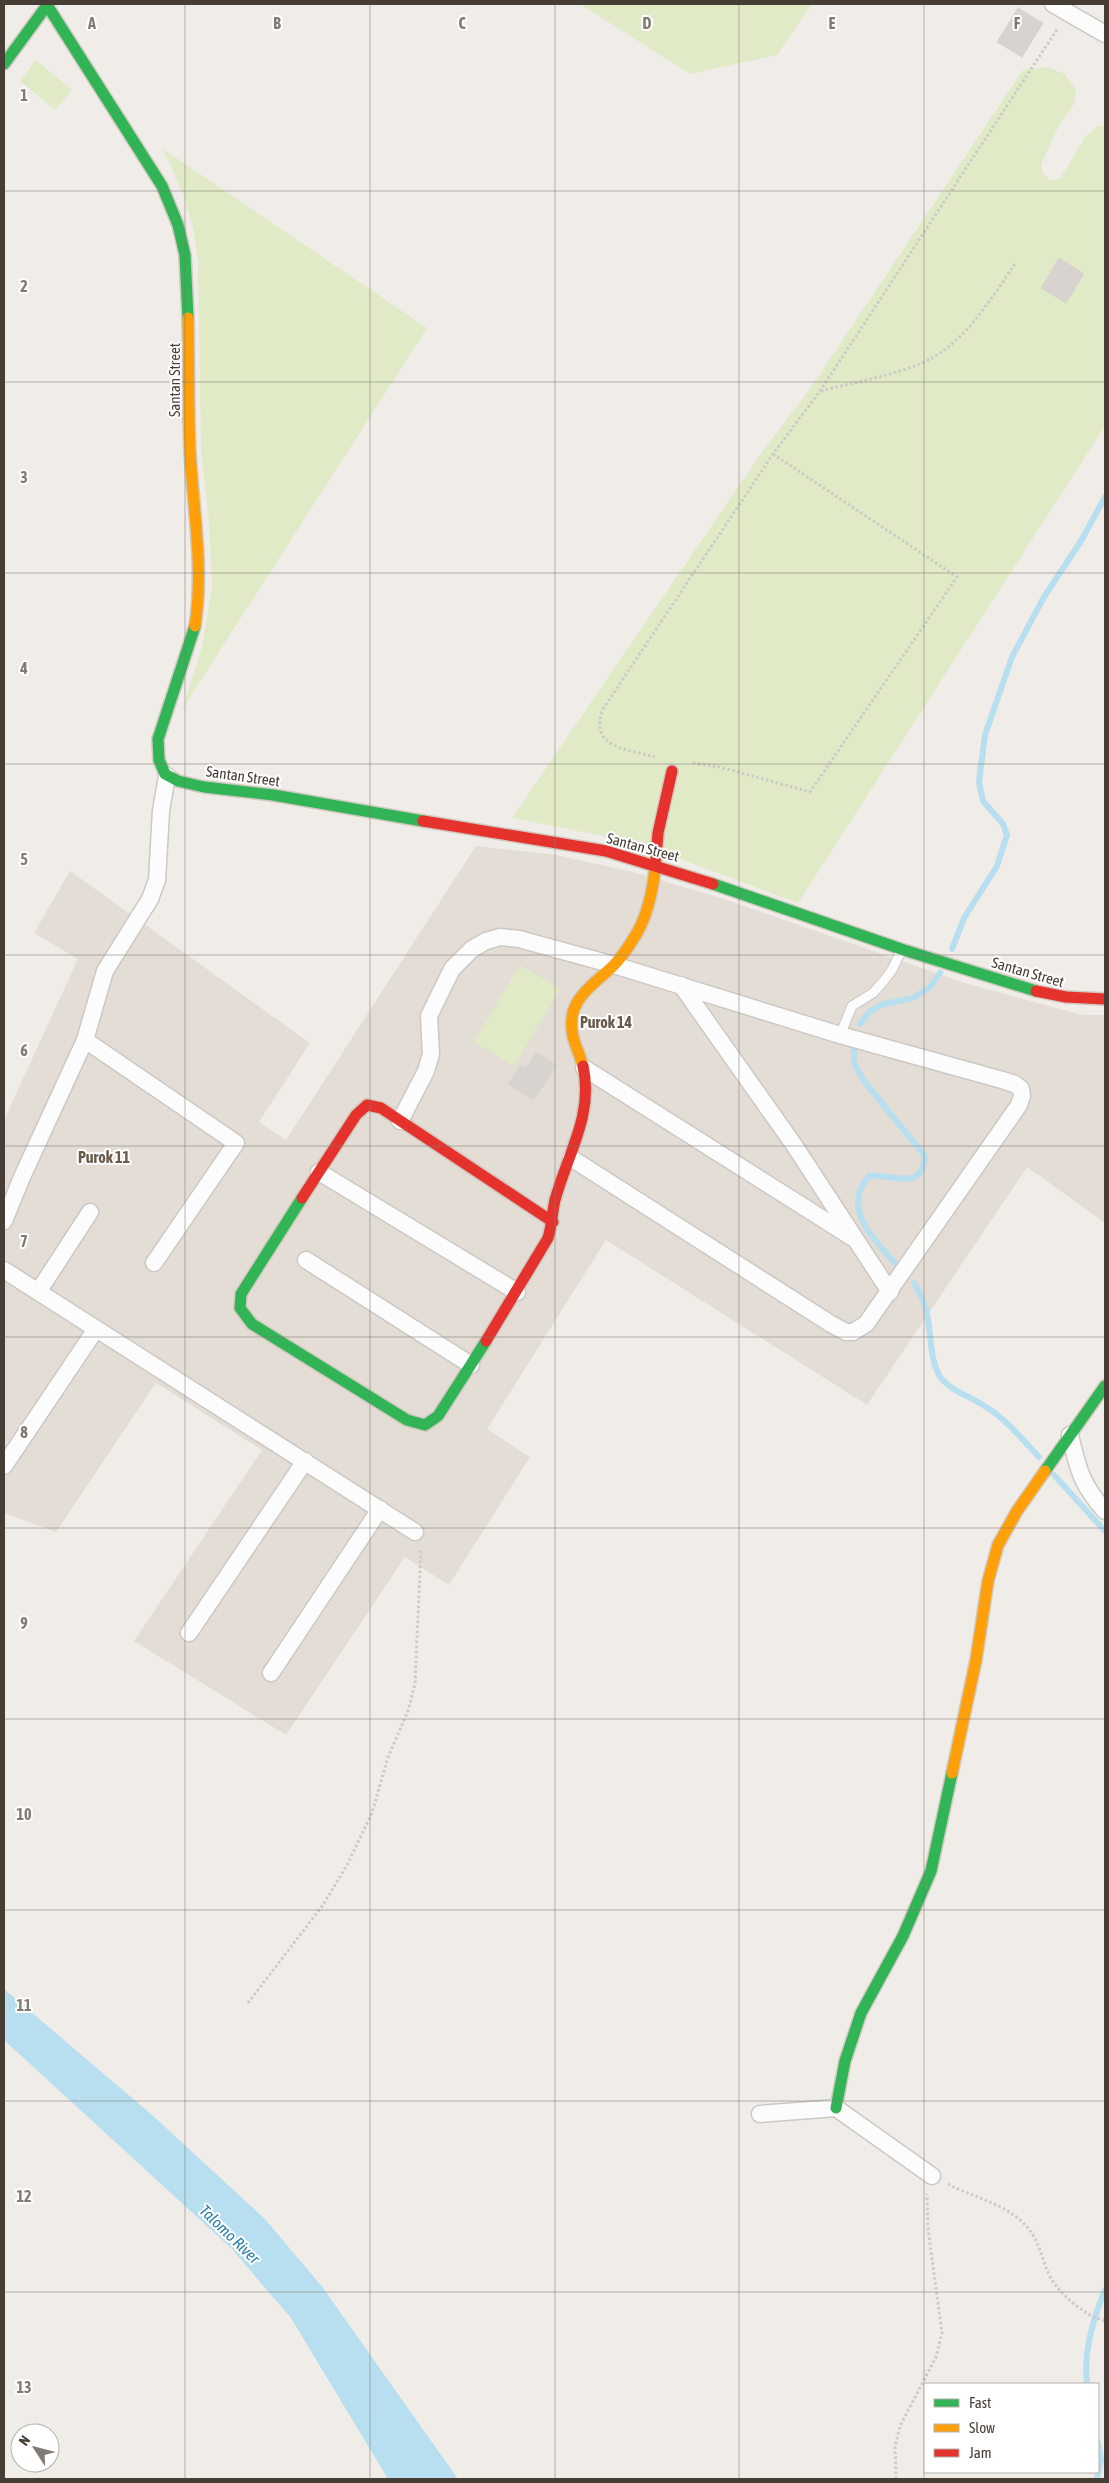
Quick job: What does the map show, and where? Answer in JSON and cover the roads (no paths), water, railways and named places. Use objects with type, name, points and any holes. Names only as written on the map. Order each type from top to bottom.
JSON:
[{"type":"street","points":[[1053,4],[1105,34]]},
{"type":"street","points":[[4,64],[47,5]]},
{"type":"street","name":"Santan Street","points":[[47,5],[162,186],[175,213],[184,240],[187,265],[190,452],[199,546],[198,607],[194,635],[158,739],[161,767],[168,776],[191,784],[271,795],[606,851],[656,864],[902,949],[1061,998],[1105,999]]},
{"type":"street","points":[[553,1222],[400,1121],[374,1106],[362,1108],[243,1289],[239,1297],[239,1306],[243,1316],[252,1324],[416,1424],[425,1425],[438,1416],[540,1256],[553,1222],[556,1201],[571,1158],[585,1107],[584,1068],[572,1036],[575,1004],[590,984],[614,965],[633,940],[646,912],[656,864],[658,833],[672,771]]},
{"type":"street","points":[[4,1221],[22,1177],[85,1040],[105,971],[150,899],[156,880],[161,811],[168,776]]},
{"type":"street","points":[[400,1121],[426,1071],[431,1054],[429,1016],[452,969],[472,949],[486,941],[500,937],[519,939],[614,965],[840,1035],[1002,1080],[1015,1084],[1021,1089],[1022,1096],[1019,1105],[890,1292],[866,1324],[858,1331],[846,1332],[571,1158]]},
{"type":"street","points":[[681,985],[750,1081],[858,1241],[890,1292]]},
{"type":"street","points":[[85,1040],[236,1143],[154,1263]]},
{"type":"street","points":[[584,1068],[858,1241]]},
{"type":"street","points":[[319,1172],[518,1292]]},
{"type":"street","points":[[38,1292],[90,1212]]},
{"type":"street","points":[[306,1260],[471,1365]]},
{"type":"street","points":[[4,1270],[415,1532]]},
{"type":"street","points":[[4,1466],[96,1329]]},
{"type":"street","points":[[836,2108],[844,2061],[861,2012],[906,1929],[931,1871],[976,1660],[988,1581],[998,1545],[1017,1511],[1105,1386]]},
{"type":"street","points":[[1070,1435],[1078,1472],[1088,1492],[1105,1511]]},
{"type":"street","points":[[189,1633],[305,1461]]},
{"type":"street","points":[[271,1673],[380,1509]]},
{"type":"street","points":[[760,2114],[836,2108],[932,2176]]},
{"type":"lane","points":[[840,1035],[852,1006],[873,993],[882,983],[892,970],[902,949]]},
{"type":"water","name":"Talomo River","points":[[4,1989],[152,2115],[265,2219],[323,2288],[458,2479],[388,2479],[291,2318],[232,2249],[4,2040]]},
{"type":"waterway","points":[[952,949],[964,918],[997,866],[1007,835],[1003,824],[983,801],[979,782],[985,735],[1012,657],[1044,597],[1081,541],[1105,497]]},
{"type":"waterway","points":[[860,1024],[870,1011],[884,1004],[913,998],[930,987],[940,973]]},
{"type":"waterway","points":[[854,1047],[854,1063],[863,1080],[925,1156],[923,1167],[912,1178],[869,1176],[861,1188],[858,1200],[859,1212],[864,1224],[897,1265]]},
{"type":"waterway","points":[[914,1283],[925,1306],[933,1356],[937,1372],[941,1378],[951,1387],[994,1412],[1039,1457]]},
{"type":"waterway","points":[[1054,1475],[1105,1531]]},
{"type":"waterway","points":[[1087,2383],[1086,2360],[1090,2336],[1105,2290]]},
{"type":"waterway","points":[[1099,2448],[1101,2459],[1099,2469]]},
{"type":"waterway","points":[[1097,2479],[1098,2473]]},
{"type":"district","name":"Purok 14","points":[[606,1022]]},
{"type":"district","name":"Purok 11","points":[[104,1157]]}]
